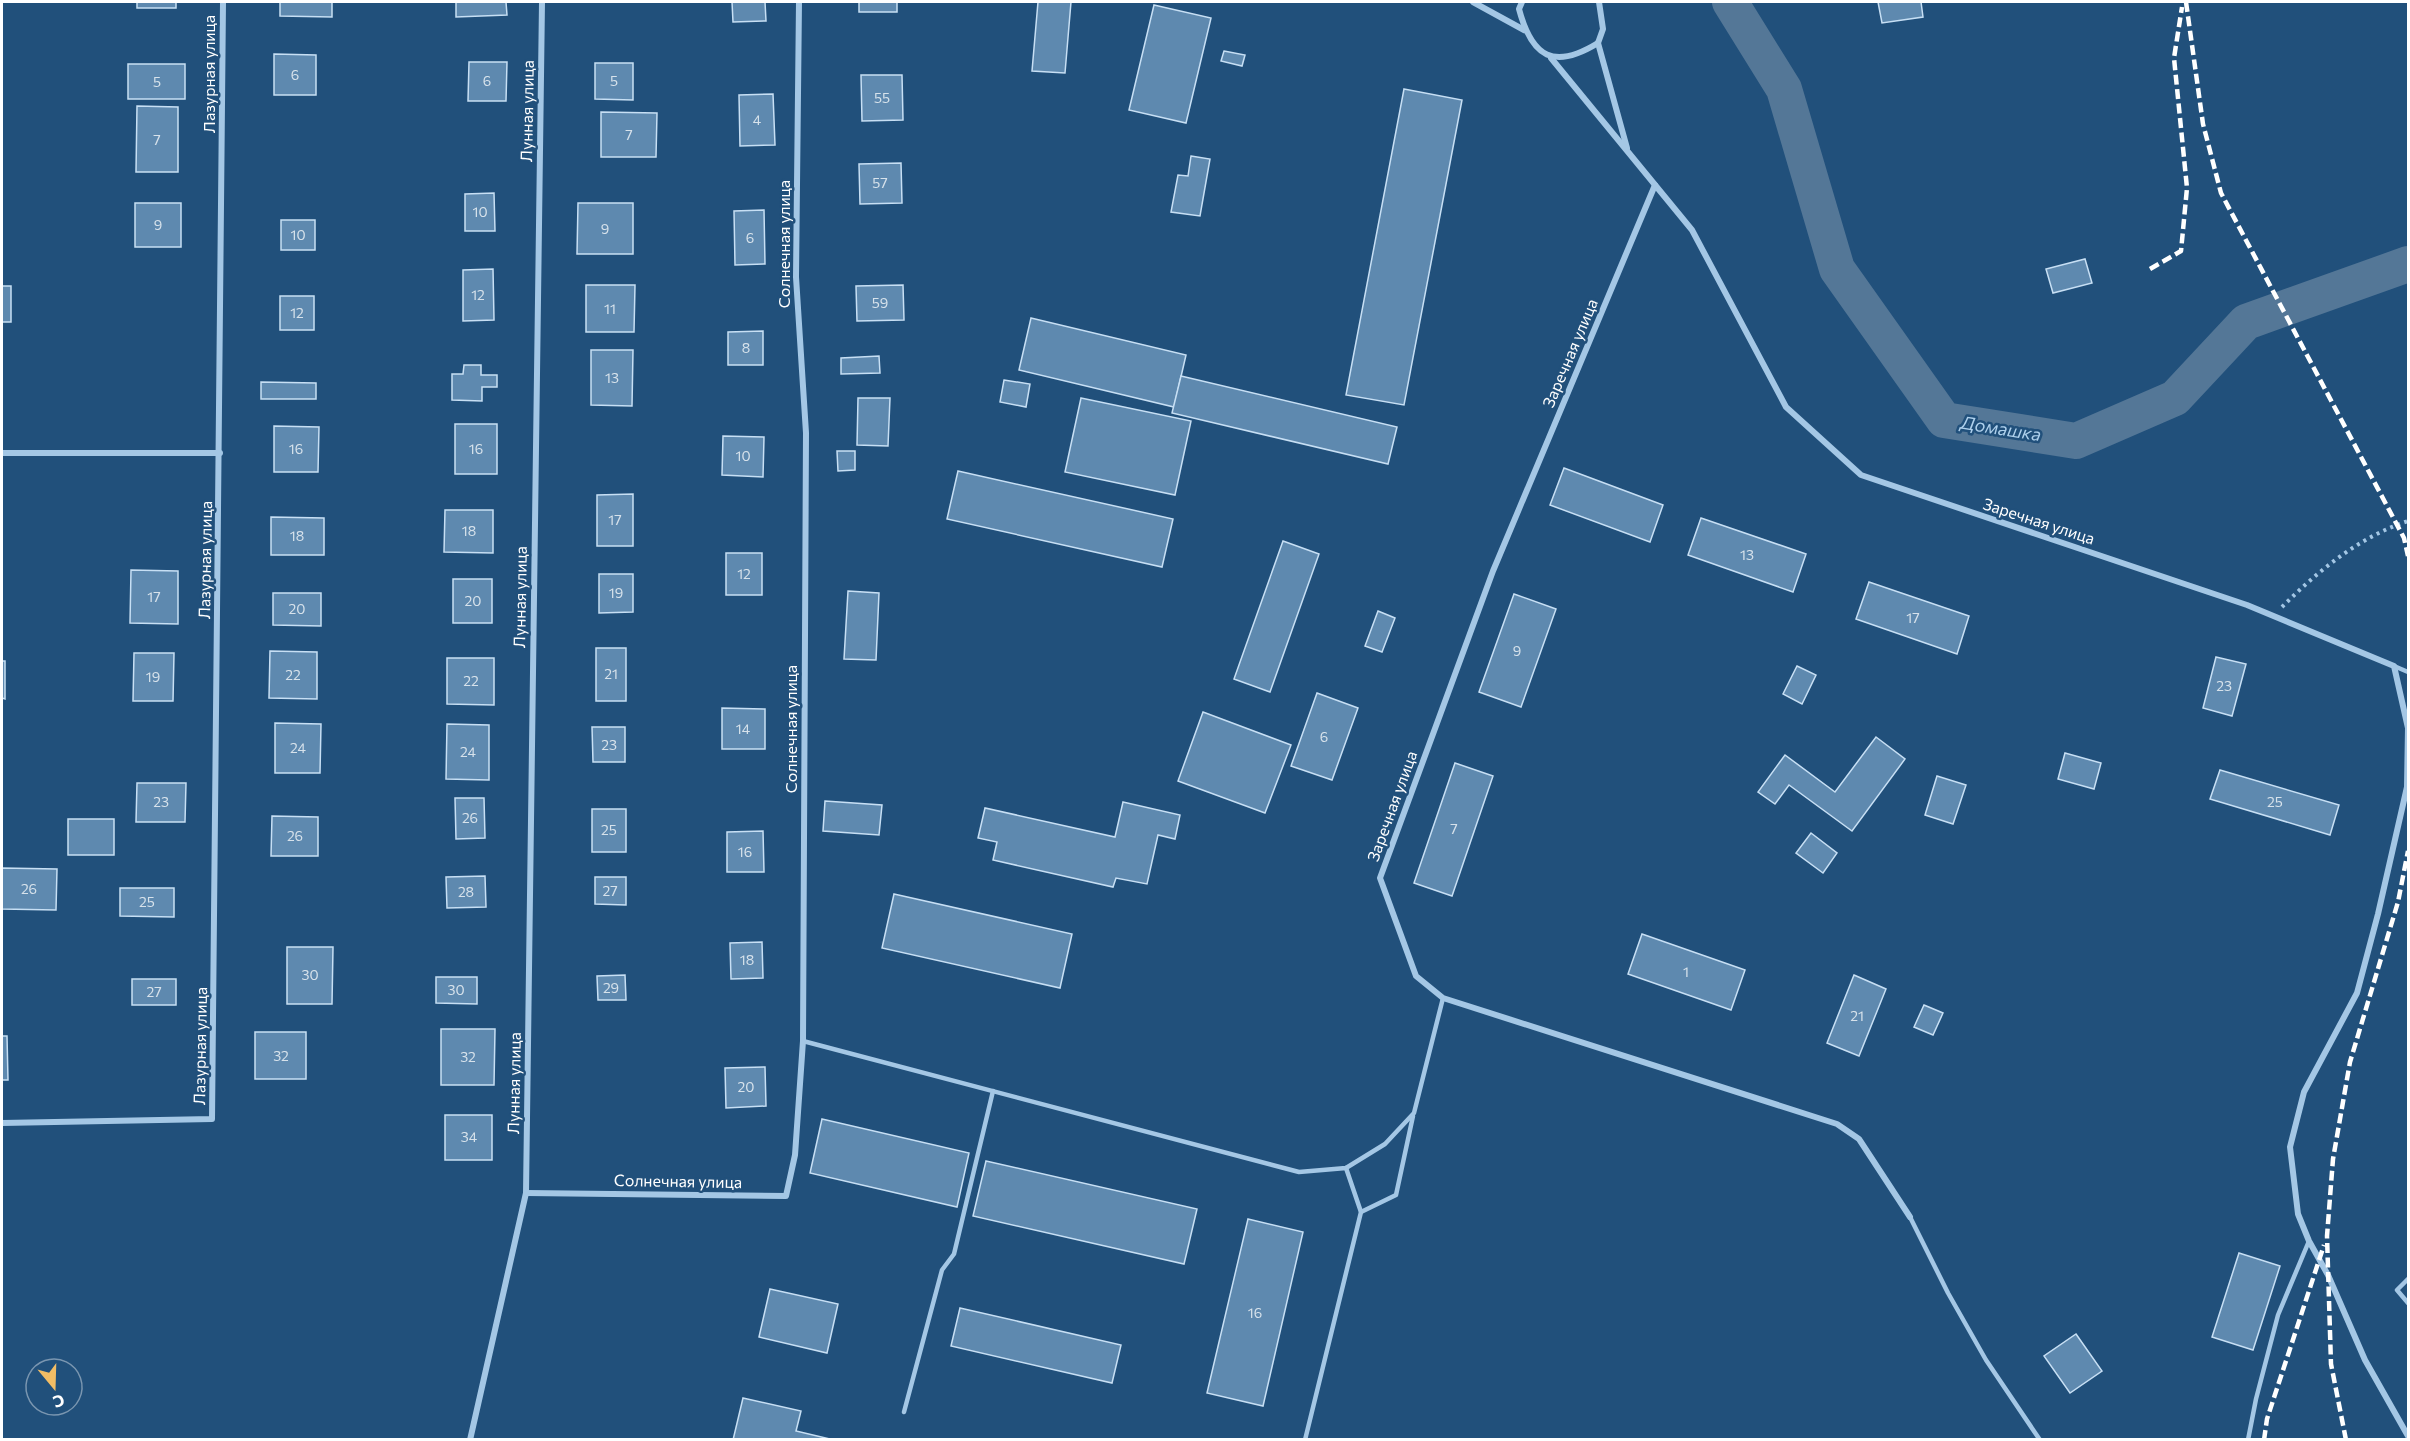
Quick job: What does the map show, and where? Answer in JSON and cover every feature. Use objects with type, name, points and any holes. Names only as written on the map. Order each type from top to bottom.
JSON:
[{"type":"street","name":"Лазурная улица","points":[[2,1123],[212,1119],[224,2]]},
{"type":"street","name":"Лунная улица","points":[[470,1440],[526,1192],[542,2]]},
{"type":"street","name":"Солнечная улица","points":[[526,1192],[786,1196],[795,1155],[803,1041],[806,433],[796,277],[799,2]]},
{"type":"street","points":[[1473,2],[1524,30]]},
{"type":"street","points":[[1522,2],[1519,9],[1524,30]]},
{"type":"street","points":[[1599,2],[1603,29],[1598,43],[1628,152]]},
{"type":"street","name":"Заречная улица","points":[[1524,30],[1538,49],[1551,58],[1692,230],[1786,407],[1861,475],[2247,604],[2394,666]]},
{"type":"street","points":[[1551,58],[1564,59],[1579,55],[1598,43]]},
{"type":"street","name":"Заречная улица","points":[[1655,185],[1493,571],[1380,878],[1416,976],[1443,998],[1837,1124],[1859,1139],[1910,1217]]},
{"type":"street","points":[[2,453],[220,453]]},
{"type":"street","points":[[2394,666],[2408,728],[2406,787],[2358,993],[2304,1092],[2290,1147],[2298,1214],[2309,1241],[2328,1275],[2365,1360],[2409,1436]]},
{"type":"lane","name":"Заречная улица","points":[[2394,666],[2409,672]]},
{"type":"lane","points":[[1361,1212],[1396,1195],[1443,998]]},
{"type":"lane","points":[[803,1041],[1299,1172],[1346,1168],[1385,1143],[1414,1113]]},
{"type":"lane","points":[[904,1412],[942,1270],[954,1254],[993,1090]]},
{"type":"lane","points":[[1305,1440],[1361,1212],[1346,1168]]},
{"type":"lane","points":[[1910,1217],[1948,1293],[1986,1360],[2040,1440]]},
{"type":"lane","points":[[2248,1440],[2278,1315],[2309,1241]]},
{"type":"lane","points":[[2409,1279],[2397,1290],[2409,1303]]},
{"type":"path","points":[[2273,616],[2315,574],[2357,546],[2409,521]]},
{"type":"building","points":[[137,2],[176,2],[176,8],[137,8]]},
{"type":"building","points":[[280,2],[332,2],[332,17],[280,16]]},
{"type":"building","points":[[456,2],[506,2],[507,15],[456,17]]},
{"type":"building","points":[[732,2],[765,2],[766,21],[733,22]]},
{"type":"building","points":[[859,2],[897,2],[897,12],[859,12]]},
{"type":"building","points":[[1038,2],[1071,2],[1065,73],[1032,71]]},
{"type":"building","points":[[1878,2],[1921,2],[1923,17],[1882,23]]},
{"type":"building","points":[[1154,5],[1211,18],[1186,123],[1129,110]]},
{"type":"building","points":[[1224,51],[1245,55],[1242,66],[1221,61]]},
{"type":"building","points":[[274,54],[316,55],[316,95],[274,95]]},
{"type":"building","points":[[469,62],[507,62],[506,101],[468,101]]},
{"type":"building","points":[[595,63],[633,63],[633,100],[595,99]]},
{"type":"building","points":[[128,64],[185,64],[185,99],[128,99]]},
{"type":"building","points":[[861,75],[902,75],[903,120],[862,121]]},
{"type":"building","points":[[1404,89],[1462,100],[1404,405],[1346,395]]},
{"type":"building","points":[[773,94],[775,145],[740,146],[739,95]]},
{"type":"building","points":[[137,106],[178,107],[178,172],[136,172]]},
{"type":"building","points":[[601,112],[657,113],[656,157],[601,157]]},
{"type":"building","points":[[1191,156],[1210,159],[1200,216],[1171,212],[1178,175],[1188,176]]},
{"type":"building","points":[[901,163],[902,203],[860,204],[859,164]]},
{"type":"building","points":[[494,193],[495,231],[465,231],[465,194]]},
{"type":"building","points":[[135,203],[181,203],[181,247],[135,247]]},
{"type":"building","points":[[578,203],[633,203],[633,254],[577,254]]},
{"type":"building","points":[[764,210],[765,264],[735,265],[734,211]]},
{"type":"building","points":[[281,220],[315,220],[315,250],[281,250]]},
{"type":"building","points":[[2085,259],[2092,283],[2053,293],[2046,269]]},
{"type":"building","points":[[493,269],[494,320],[463,321],[463,270]]},
{"type":"building","points":[[586,285],[635,285],[634,332],[586,332]]},
{"type":"building","points":[[903,285],[904,320],[857,321],[856,286]]},
{"type":"building","points":[[2,286],[11,286],[11,322],[2,322]]},
{"type":"building","points":[[280,296],[314,296],[314,330],[280,330]]},
{"type":"building","points":[[1031,318],[1186,355],[1174,407],[1019,370]]},
{"type":"building","points":[[763,331],[763,365],[728,365],[728,332]]},
{"type":"building","points":[[591,350],[633,350],[632,406],[591,405]]},
{"type":"building","points":[[879,356],[880,373],[841,374],[841,358]]},
{"type":"building","points":[[464,365],[481,365],[481,375],[497,375],[497,387],[482,387],[482,401],[452,400],[452,374],[463,374]]},
{"type":"building","points":[[1181,376],[1397,427],[1388,464],[1172,413]]},
{"type":"building","points":[[1004,380],[1030,384],[1026,407],[1000,402]]},
{"type":"building","points":[[261,382],[316,383],[316,399],[261,399]]},
{"type":"building","points":[[858,398],[890,398],[888,446],[857,445]]},
{"type":"building","points":[[1081,398],[1191,421],[1175,495],[1065,472]]},
{"type":"building","points":[[455,424],[497,424],[497,474],[455,474]]},
{"type":"building","points":[[274,426],[319,427],[318,472],[274,472]]},
{"type":"building","points":[[723,436],[764,437],[763,477],[722,475]]},
{"type":"building","points":[[837,451],[855,451],[855,470],[838,471]]},
{"type":"building","points":[[1564,468],[1663,505],[1650,542],[1550,505]]},
{"type":"building","points":[[958,471],[1173,519],[1162,567],[947,519]]},
{"type":"building","points":[[633,494],[633,546],[597,546],[597,495]]},
{"type":"building","points":[[445,510],[493,510],[493,553],[444,552]]},
{"type":"building","points":[[271,517],[324,518],[324,555],[271,555]]},
{"type":"building","points":[[1701,518],[1806,554],[1793,592],[1688,555]]},
{"type":"building","points":[[1283,541],[1319,554],[1270,692],[1234,679]]},
{"type":"building","points":[[726,553],[762,553],[762,595],[726,595]]},
{"type":"building","points":[[131,570],[178,571],[178,624],[130,623]]},
{"type":"building","points":[[599,574],[633,574],[633,612],[599,613]]},
{"type":"building","points":[[453,579],[492,579],[492,623],[453,623]]},
{"type":"building","points":[[1869,582],[1969,616],[1957,654],[1856,619]]},
{"type":"building","points":[[848,591],[879,593],[876,660],[844,659]]},
{"type":"building","points":[[273,593],[321,593],[321,626],[273,625]]},
{"type":"building","points":[[1514,594],[1556,609],[1521,707],[1479,692]]},
{"type":"building","points":[[1378,611],[1395,618],[1382,652],[1365,646]]},
{"type":"building","points":[[596,648],[626,648],[626,701],[596,701]]},
{"type":"building","points":[[270,651],[317,652],[317,699],[269,698]]},
{"type":"building","points":[[134,653],[174,653],[173,701],[133,701]]},
{"type":"building","points":[[2216,657],[2246,664],[2232,716],[2203,708]]},
{"type":"building","points":[[447,658],[494,658],[494,705],[447,704]]},
{"type":"building","points":[[2,661],[5,661],[5,699],[2,698]]},
{"type":"building","points":[[1797,666],[1816,675],[1802,704],[1783,694]]},
{"type":"building","points":[[1317,693],[1358,708],[1332,780],[1291,766]]},
{"type":"building","points":[[722,708],[765,709],[765,749],[722,749]]},
{"type":"building","points":[[1203,712],[1291,745],[1265,813],[1178,781]]},
{"type":"building","points":[[275,723],[321,724],[320,773],[275,773]]},
{"type":"building","points":[[447,724],[489,725],[489,780],[446,779]]},
{"type":"building","points":[[592,727],[625,727],[625,762],[593,762]]},
{"type":"building","points":[[1876,737],[1905,759],[1852,831],[1789,785],[1775,804],[1758,792],[1785,755],[1835,792]]},
{"type":"building","points":[[2065,753],[2101,763],[2094,789],[2058,779]]},
{"type":"building","points":[[1455,763],[1493,776],[1452,896],[1414,883]]},
{"type":"building","points":[[2220,770],[2339,805],[2330,835],[2210,799]]},
{"type":"building","points":[[1937,776],[1966,785],[1953,824],[1925,815]]},
{"type":"building","points":[[137,783],[186,783],[185,822],[136,822]]},
{"type":"building","points":[[455,798],[484,798],[485,838],[456,839]]},
{"type":"building","points":[[825,801],[882,805],[879,835],[823,831]]},
{"type":"building","points":[[1123,802],[1180,815],[1175,839],[1158,835],[1147,884],[1116,878],[1113,887],[993,860],[997,842],[978,838],[985,808],[1115,837]]},
{"type":"building","points":[[592,809],[626,809],[626,852],[592,852]]},
{"type":"building","points":[[272,816],[318,817],[318,856],[271,856]]},
{"type":"building","points":[[68,819],[114,819],[114,855],[68,855]]},
{"type":"building","points":[[763,831],[764,872],[727,872],[727,832]]},
{"type":"building","points":[[1811,833],[1837,853],[1823,873],[1796,853]]},
{"type":"building","points":[[2,868],[57,869],[56,910],[2,909]]},
{"type":"building","points":[[485,876],[486,907],[447,908],[446,877]]},
{"type":"building","points":[[595,877],[626,877],[626,905],[595,904]]},
{"type":"building","points":[[120,888],[174,888],[174,917],[120,916]]},
{"type":"building","points":[[894,894],[1072,934],[1060,988],[882,948]]},
{"type":"building","points":[[1642,934],[1745,970],[1731,1010],[1628,974]]},
{"type":"building","points":[[762,942],[763,978],[731,979],[730,943]]},
{"type":"building","points":[[287,947],[333,947],[332,1004],[287,1004]]},
{"type":"building","points":[[625,975],[626,1000],[598,1000],[597,976]]},
{"type":"building","points":[[1854,975],[1886,989],[1859,1056],[1827,1043]]},
{"type":"building","points":[[436,977],[477,977],[477,1004],[436,1003]]},
{"type":"building","points":[[132,979],[176,979],[176,1005],[132,1005]]},
{"type":"building","points":[[1924,1005],[1943,1013],[1933,1035],[1914,1027]]},
{"type":"building","points":[[441,1029],[495,1029],[494,1085],[441,1085]]},
{"type":"building","points":[[255,1032],[306,1032],[306,1079],[255,1079]]},
{"type":"building","points":[[2,1036],[7,1036],[8,1080],[2,1080]]},
{"type":"building","points":[[765,1067],[766,1106],[726,1108],[725,1068]]},
{"type":"building","points":[[445,1115],[492,1115],[492,1160],[445,1160]]},
{"type":"building","points":[[822,1119],[969,1153],[957,1207],[810,1173]]},
{"type":"building","points":[[986,1161],[1197,1209],[1184,1264],[973,1216]]},
{"type":"building","points":[[1248,1219],[1303,1232],[1263,1406],[1207,1393]]},
{"type":"building","points":[[2239,1253],[2280,1266],[2253,1350],[2212,1337]]},
{"type":"building","points":[[770,1289],[838,1304],[827,1353],[759,1337]]},
{"type":"building","points":[[960,1308],[1121,1345],[1112,1383],[951,1346]]},
{"type":"building","points":[[2076,1334],[2102,1371],[2070,1393],[2044,1356]]},
{"type":"building","points":[[743,1398],[801,1411],[796,1431],[834,1440],[733,1440]]},
{"type":"waterway","name":"Домашка","points":[[1730,2],[1784,89],[1837,269],[1944,420],[2076,441],[2175,398],[2246,322],[2408,264]]},
{"type":"railway","points":[[2186,2],[2203,124],[2221,193],[2404,538],[2408,556]]},
{"type":"railway","points":[[2150,269],[2181,251],[2187,188],[2174,58],[2182,7]]},
{"type":"railway","points":[[2346,1440],[2331,1364],[2327,1236],[2333,1159],[2350,1062],[2398,902],[2408,851]]},
{"type":"railway","points":[[2264,1440],[2267,1419],[2324,1245]]}]
